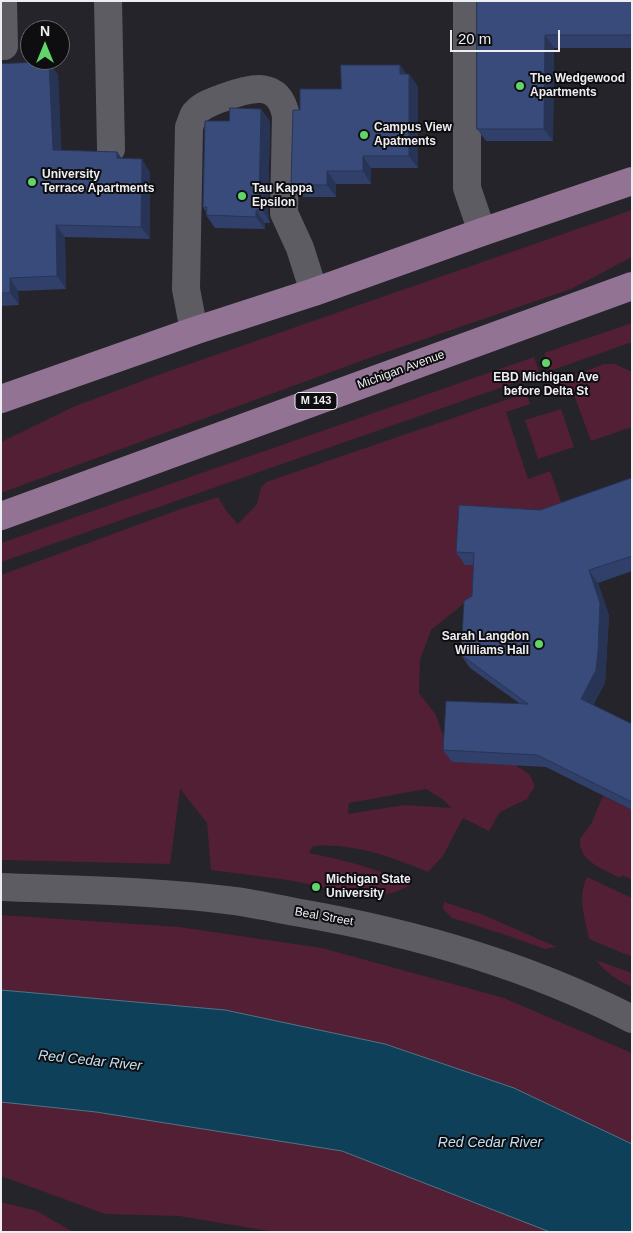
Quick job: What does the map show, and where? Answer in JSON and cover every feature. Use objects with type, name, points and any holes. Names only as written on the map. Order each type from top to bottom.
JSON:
[{"type":"main road","points":[[1,399],[632,181]]},
{"type":"main road","name":"Michigan Avenue","points":[[1,516],[632,286]]},
{"type":"street","points":[[3,1],[4,46]]},
{"type":"street","points":[[108,1],[111,149]]},
{"type":"street","points":[[466,1],[466,188],[482,232]]},
{"type":"street","points":[[194,331],[186,290],[189,127],[194,114],[205,104],[249,89],[263,89],[275,94],[283,103],[286,116],[284,213],[300,248],[314,292]]},
{"type":"street","name":"Beal Street","points":[[1,887],[118,891],[235,901],[353,922],[449,947],[543,979],[606,1006],[632,1020]]},
{"type":"shaded area","points":[[632,210],[632,257],[571,289],[372,357],[1,493],[1,442],[73,407],[155,376]]},
{"type":"shaded area","points":[[632,323],[632,342],[550,371],[544,353]]},
{"type":"shaded area","points":[[534,357],[540,374],[1,562],[1,543]]},
{"type":"shaded area","points":[[604,364],[615,364],[632,372],[632,427],[591,441],[572,389],[554,394],[551,384]]},
{"type":"shaded area","points":[[526,393],[530,404],[506,412],[528,479],[550,471],[566,516],[465,564],[483,566],[482,589],[431,630],[420,660],[419,693],[436,715],[452,762],[515,765],[529,774],[535,786],[527,799],[500,812],[489,831],[463,818],[443,856],[428,872],[372,852],[343,847],[313,846],[309,853],[361,865],[410,885],[396,892],[370,897],[288,880],[211,870],[207,823],[180,789],[170,864],[1,860],[1,575],[218,497],[227,512],[238,524],[257,504],[261,488],[266,482]],"holes":[[[426,789],[452,808],[404,805],[348,814],[349,803]]]},
{"type":"shaded area","points":[[561,409],[574,447],[538,459],[525,420]]},
{"type":"shaded area","points":[[603,796],[632,810],[632,880],[622,875],[620,878],[593,864],[583,854],[580,847],[580,839],[591,824]]},
{"type":"shaded area","points":[[587,877],[632,898],[632,957],[589,939],[582,900]]},
{"type":"shaded area","points":[[444,902],[481,914],[557,947],[545,949],[452,918],[443,909]]},
{"type":"shaded area","points":[[1,915],[179,927],[322,948],[504,998],[632,1053],[632,1144],[514,1088],[385,1044],[225,1010],[1,990]]},
{"type":"shaded area","points":[[596,960],[632,973],[632,987],[612,976]]},
{"type":"shaded area","points":[[1,1102],[96,1112],[342,1151],[550,1232],[275,1232],[179,1216],[105,1214],[1,1176]]},
{"type":"shaded area","points":[[1,1202],[37,1211],[73,1232],[1,1232]]},
{"type":"water","name":"Red Cedar River","points":[[1,990],[225,1010],[385,1044],[514,1088],[632,1144],[632,1232],[550,1232],[342,1151],[96,1112],[1,1102]]},
{"type":"building","name":"The Wedgewood Apartments","points":[[477,1],[632,1],[632,35],[545,35],[544,129],[477,129]]},
{"type":"building","name":"University Terrace Apartments","points":[[20,63],[20,70],[49,70],[53,150],[117,152],[117,158],[142,159],[141,227],[56,225],[57,276],[10,278],[10,293],[1,293],[1,64]]},
{"type":"building","name":"Campus View Apatments","points":[[341,65],[400,65],[400,74],[409,74],[409,156],[363,156],[363,171],[327,171],[327,185],[291,185],[293,110],[300,110],[300,89],[341,89]]},
{"type":"building","name":"Tau Kappa Epsilon","points":[[230,108],[261,109],[259,200],[262,210],[256,210],[256,217],[206,215],[207,207],[203,207],[205,121],[229,121]]},
{"type":"building","name":"Sarah Langdon Williams Hall","points":[[632,478],[632,556],[589,570],[600,603],[598,651],[596,670],[581,699],[632,724],[632,802],[537,755],[443,750],[446,701],[528,704],[461,655],[464,601],[472,596],[474,553],[456,552],[459,505],[540,510]]},
{"type":"place","name":"The Wedgewood Apartments","points":[[520,86]]},
{"type":"place","name":"Campus View Apatments","points":[[364,135]]},
{"type":"place","name":"University Terrace Apartments","points":[[32,182]]},
{"type":"place","name":"Tau Kappa Epsilon","points":[[242,196]]},
{"type":"place","name":"EBD Michigan Ave before Delta St","points":[[546,363]]},
{"type":"place","name":"Sarah Langdon Williams Hall","points":[[539,644]]},
{"type":"place","name":"Michigan State University","points":[[316,887]]}]
